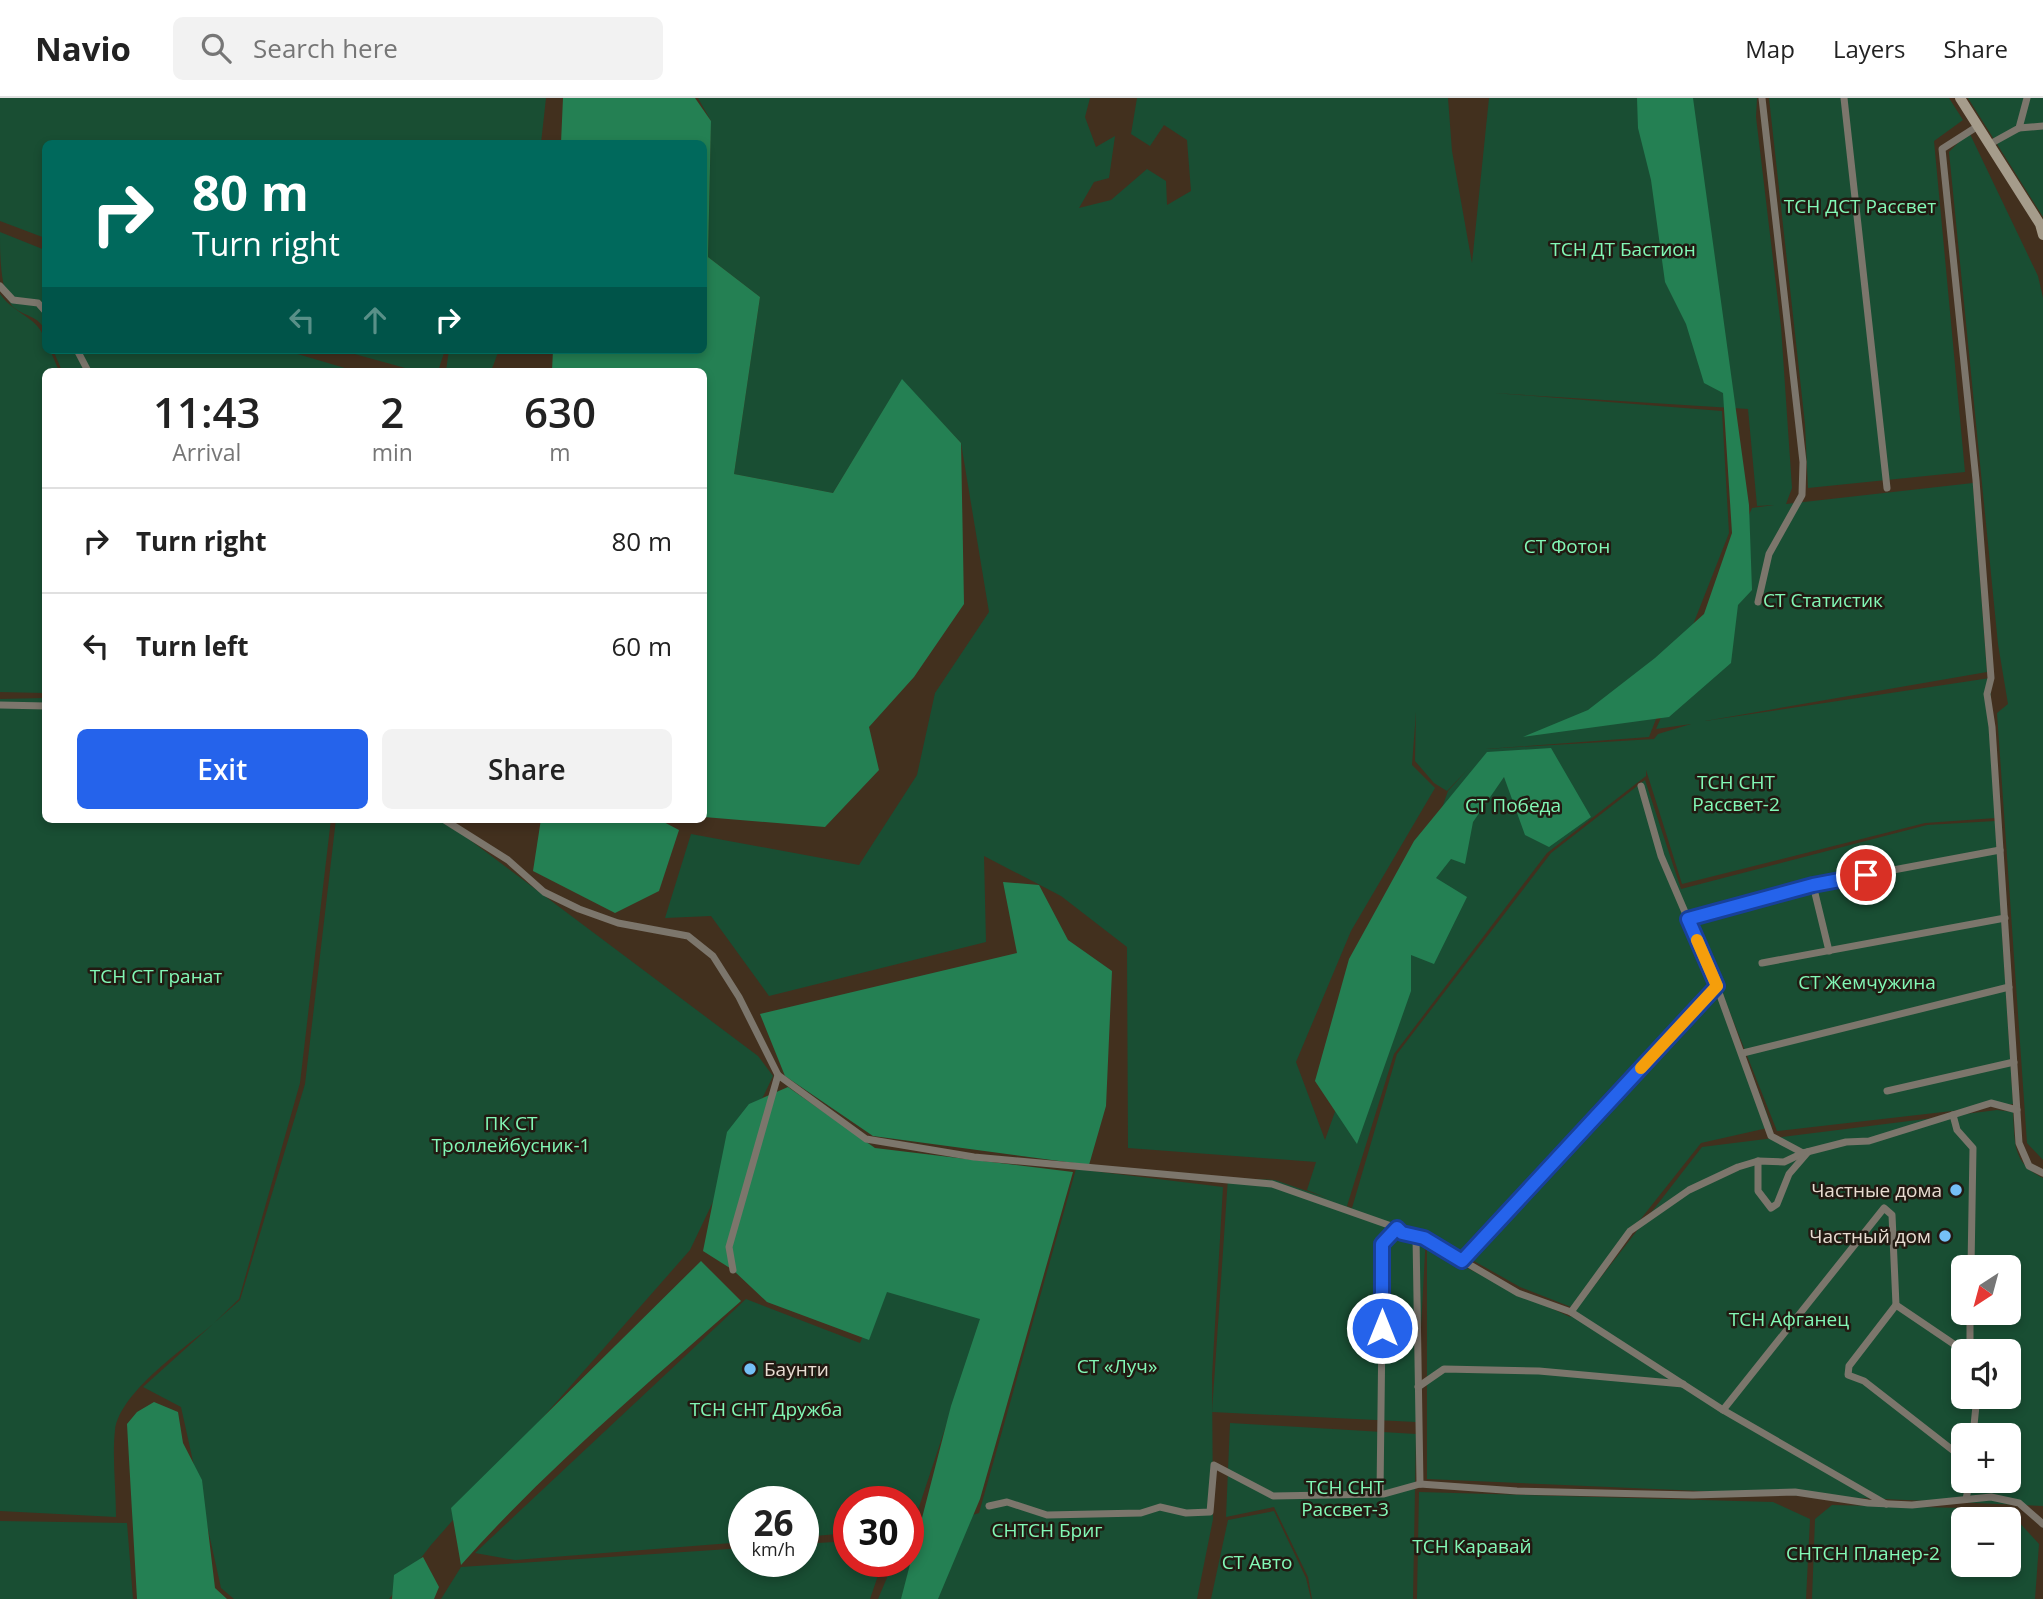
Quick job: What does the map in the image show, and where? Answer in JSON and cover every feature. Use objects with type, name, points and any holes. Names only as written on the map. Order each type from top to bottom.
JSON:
[{"type":"main road","points":[[1960,98],[2040,224],[2043,235]]},
{"type":"street","points":[[1758,602],[1769,554],[1802,495],[1803,462],[1762,98]]},
{"type":"street","points":[[1844,98],[1887,488]]},
{"type":"street","points":[[2019,128],[2027,98]]},
{"type":"street","points":[[1978,126],[1942,149],[1976,480],[1991,678],[1987,694],[2019,1143],[2029,1166],[2043,1173]]},
{"type":"street","points":[[1990,145],[2019,128],[2043,127]]},
{"type":"street","points":[[0,286],[13,300],[38,303],[42,308]]},
{"type":"street","points":[[0,705],[42,706]]},
{"type":"street","points":[[1641,786],[1661,856],[1717,986],[1771,1136],[1806,1152]]},
{"type":"street","points":[[449,823],[509,860],[544,891],[579,909],[618,923],[688,936],[713,956],[778,1075],[866,1139],[974,1157],[1272,1184],[1397,1228],[1518,1293],[1571,1312],[1688,1384],[1723,1410],[1886,1504]]},
{"type":"street","points":[[1688,919],[1813,885],[2000,850]]},
{"type":"street","points":[[1813,885],[1829,951]]},
{"type":"street","points":[[1762,963],[2005,918]]},
{"type":"street","points":[[1462,1261],[1717,986]]},
{"type":"street","points":[[1743,1053],[2009,987]]},
{"type":"street","points":[[1888,1091],[2014,1062]]},
{"type":"street","points":[[733,1270],[729,1247],[778,1075]]},
{"type":"street","points":[[1571,1312],[1630,1231],[1689,1190],[1738,1167],[1758,1161],[1784,1162],[1806,1152],[1846,1142],[1869,1141],[1991,1103],[2017,1110]]},
{"type":"street","points":[[1953,1115],[1957,1130],[1973,1149],[1970,1255]]},
{"type":"street","points":[[1758,1161],[1758,1191],[1771,1208],[1777,1204],[1789,1174],[1806,1152]]},
{"type":"street","points":[[1723,1410],[1884,1208],[1892,1215],[1896,1305],[1849,1366],[1848,1375],[1864,1381],[1951,1449]]},
{"type":"street","points":[[1380,1493],[1382,1244],[1397,1228]]},
{"type":"street","points":[[1416,1236],[1420,1484]]},
{"type":"street","points":[[1896,1305],[1951,1342]]},
{"type":"street","points":[[1418,1387],[1444,1369],[1539,1371],[1688,1384]]},
{"type":"street","points":[[989,1506],[1007,1502],[1047,1515],[1141,1513],[1160,1507],[1185,1513],[1210,1512],[1214,1465],[1273,1496],[1380,1493],[1420,1484],[1517,1491],[1693,1495],[1795,1492],[1886,1504],[1991,1497],[2019,1503],[2043,1524]]},
{"type":"street","points":[[1966,1499],[1967,1493]]},
{"type":"green space","points":[[0,98],[546,98],[541,140],[42,140],[42,237],[0,221]]},
{"type":"green space","points":[[563,98],[695,98],[711,121],[708,257],[760,297],[734,474],[833,493],[902,379],[961,443],[964,604],[914,677],[869,727],[879,770],[825,827],[707,817],[707,368],[552,368],[553,354],[707,354],[707,140],[561,140]]},
{"type":"green space","points":[[698,98],[1090,98],[1085,117],[1096,147],[1115,136],[1109,178],[1094,182],[1079,208],[1111,200],[1147,169],[1166,181],[1167,205],[1191,191],[1187,140],[1164,125],[1150,146],[1131,134],[1137,98],[1448,98],[1452,151],[1472,263],[1489,98],[1757,98],[1756,117],[1781,327],[1792,488],[1786,504],[1973,483],[1987,672],[1705,721],[1990,678],[1996,818],[1925,823],[1682,884],[1646,770],[1646,776],[1547,853],[1394,1054],[1347,1206],[1352,1208],[1397,1054],[1551,853],[1645,780],[1681,889],[1927,825],[1995,821],[2013,1104],[1777,1131],[1698,932],[1772,1127],[1701,1143],[1571,1307],[1520,1287],[1426,1234],[1416,1422],[1212,1412],[1228,1178],[1275,1180],[1327,1198],[1307,1190],[1316,1162],[1128,1148],[1127,947],[1061,896],[984,856],[986,942],[769,996],[711,916],[665,918],[691,834],[859,865],[917,775],[935,693],[989,612],[961,443],[902,380],[833,493],[734,474],[760,297],[708,257],[711,121]],"holes":[[[1494,393],[1748,409],[1757,506],[1774,505],[1752,508],[1656,729],[1691,724],[1658,734],[1654,739],[1486,749],[1649,737],[1729,533],[1722,411]],[[1416,712],[1415,761],[1434,783],[1447,791],[1468,769],[1448,791],[1325,1140],[1296,1062],[1351,931],[1435,788],[1412,765]]]},
{"type":"green space","points":[[1637,98],[1693,98],[1749,505],[1752,590],[1738,605],[1731,663],[1669,717],[1523,737],[1588,710],[1655,658],[1704,614],[1732,533],[1723,393],[1704,383],[1686,324],[1665,282],[1651,180],[1638,128]]},
{"type":"green space","name":"ТСН ДСТ Рассвет","points":[[1769,98],[1949,98],[1963,120],[1934,141],[1965,472],[1808,488],[1805,424]]},
{"type":"green space","points":[[1968,98],[2043,98],[2043,217]]},
{"type":"green space","points":[[1969,132],[2038,276],[2043,298],[2043,1160],[2027,1143],[1997,713],[2008,704],[1998,644],[1949,152]]},
{"type":"green space","points":[[0,232],[42,249],[42,326],[12,306],[5,290]]},
{"type":"green space","points":[[0,294],[36,324],[42,333],[42,354],[52,354],[58,368],[42,368],[42,693],[0,692]]},
{"type":"green space","points":[[55,354],[298,354],[345,368],[61,368]]},
{"type":"green space","points":[[354,354],[444,354],[439,368],[405,368]]},
{"type":"green space","points":[[448,354],[497,354],[492,368],[446,368]]},
{"type":"green space","name":"ПК СТ Троллейбусник-1","points":[[42,698],[42,823],[331,823],[300,1083],[239,1299],[214,1323],[240,1300],[305,1084],[336,823],[447,823],[758,1056],[773,1076],[690,1250],[431,1545],[389,1599],[234,1599],[221,1588],[181,1407],[143,1387],[213,1324],[155,1372],[128,1401],[119,1416],[114,1441],[116,1517],[0,1511],[0,699]]},
{"type":"green space","points":[[1551,748],[1591,817],[1549,847],[1525,835],[1504,777],[1473,822],[1465,864],[1451,859],[1436,878],[1467,897],[1434,964],[1411,955],[1411,991],[1357,1144],[1315,1081],[1349,959],[1414,841],[1487,752]]},
{"type":"green space","points":[[540,823],[666,823],[679,830],[659,891],[615,913],[533,871]]},
{"type":"green space","points":[[1003,882],[1039,885],[1068,940],[1112,971],[1106,1106],[1089,1165],[873,1136],[785,1076],[760,1014],[1017,953]]},
{"type":"green space","points":[[788,1087],[875,1148],[1073,1172],[980,1499],[938,1599],[901,1599],[907,1577],[924,1577],[924,1510],[951,1406],[980,1319],[887,1292],[869,1340],[767,1302],[733,1270],[703,1251],[727,1132],[749,1104]]},
{"type":"green space","name":"ТСН Афганец","points":[[1997,1110],[2013,1112],[2015,1143],[2020,1159],[2043,1178],[2043,1506],[1427,1479],[1427,1249],[1570,1317],[1702,1147]]},
{"type":"green space","points":[[1076,1169],[1223,1187],[1212,1376],[1213,1519],[1197,1599],[878,1599],[887,1577],[924,1577],[924,1529],[979,1513]]},
{"type":"green space","points":[[701,1261],[741,1301],[527,1495],[461,1565],[451,1508]]},
{"type":"green space","name":"ТСН СНТ Дружба","points":[[883,1287],[983,1314],[924,1492],[924,1486],[833,1486],[833,1534],[819,1536],[819,1486],[728,1486],[728,1543],[515,1560],[475,1553],[746,1299],[860,1343]]},
{"type":"green space","points":[[154,1402],[178,1412],[183,1443],[202,1480],[215,1588],[227,1599],[137,1599],[127,1424],[137,1412]]},
{"type":"green space","name":"ТСН СНТ Рассвет-3","points":[[1230,1423],[1416,1434],[1413,1599],[1312,1599],[1308,1577],[1274,1507],[1226,1517]]},
{"type":"green space","name":"ТСН Каравай","points":[[1419,1492],[1773,1502],[1810,1519],[1806,1599],[1417,1599]]},
{"type":"green space","name":"СНТСН Планер-2","points":[[1832,1505],[1951,1508],[1951,1577],[2021,1577],[2021,1524],[2039,1544],[2035,1599],[1812,1599],[1815,1519]]},
{"type":"green space","name":"СТ Авто","points":[[1274,1511],[1306,1578],[1311,1599],[1211,1599],[1228,1520]]},
{"type":"green space","points":[[0,1521],[127,1523],[133,1599],[0,1599]]},
{"type":"green space","points":[[833,1542],[833,1577],[878,1577],[870,1599],[441,1599],[461,1567],[728,1549],[728,1577],[819,1577],[819,1543]]},
{"type":"green space","points":[[423,1557],[439,1587],[434,1599],[392,1599],[394,1575]]},
{"type":"slow traffic","points":[[1641,1068],[1717,986],[1697,940]]},
{"type":"place","name":"Частные дома","points":[[1956,1190]]},
{"type":"place","name":"Частный дом","points":[[1945,1236]]},
{"type":"place","name":"Баунти","points":[[750,1369]]},
{"type":"route","points":[[1382,1328],[1382,1244],[1397,1228],[1402,1233],[1424,1238],[1462,1261],[1717,986],[1688,919],[1813,885],[1866,875]]},
{"type":"park label","name":"ТСН ДТ Бастион","points":[[1623,249]]},
{"type":"park label","name":"СТ Фотон","points":[[1567,546]]},
{"type":"park label","name":"СТ Статистик","points":[[1823,600]]},
{"type":"park label","name":"ТСН СНТ Рассвет-2","points":[[1736,793]]},
{"type":"park label","name":"СТ Победа","points":[[1513,805]]},
{"type":"park label","name":"ТСН СТ Гранат","points":[[156,976]]},
{"type":"park label","name":"СТ Жемчужина","points":[[1867,982]]},
{"type":"park label","name":"СТ «Луч»","points":[[1117,1366]]},
{"type":"park label","name":"СНТСН Бриг","points":[[1047,1530]]}]
